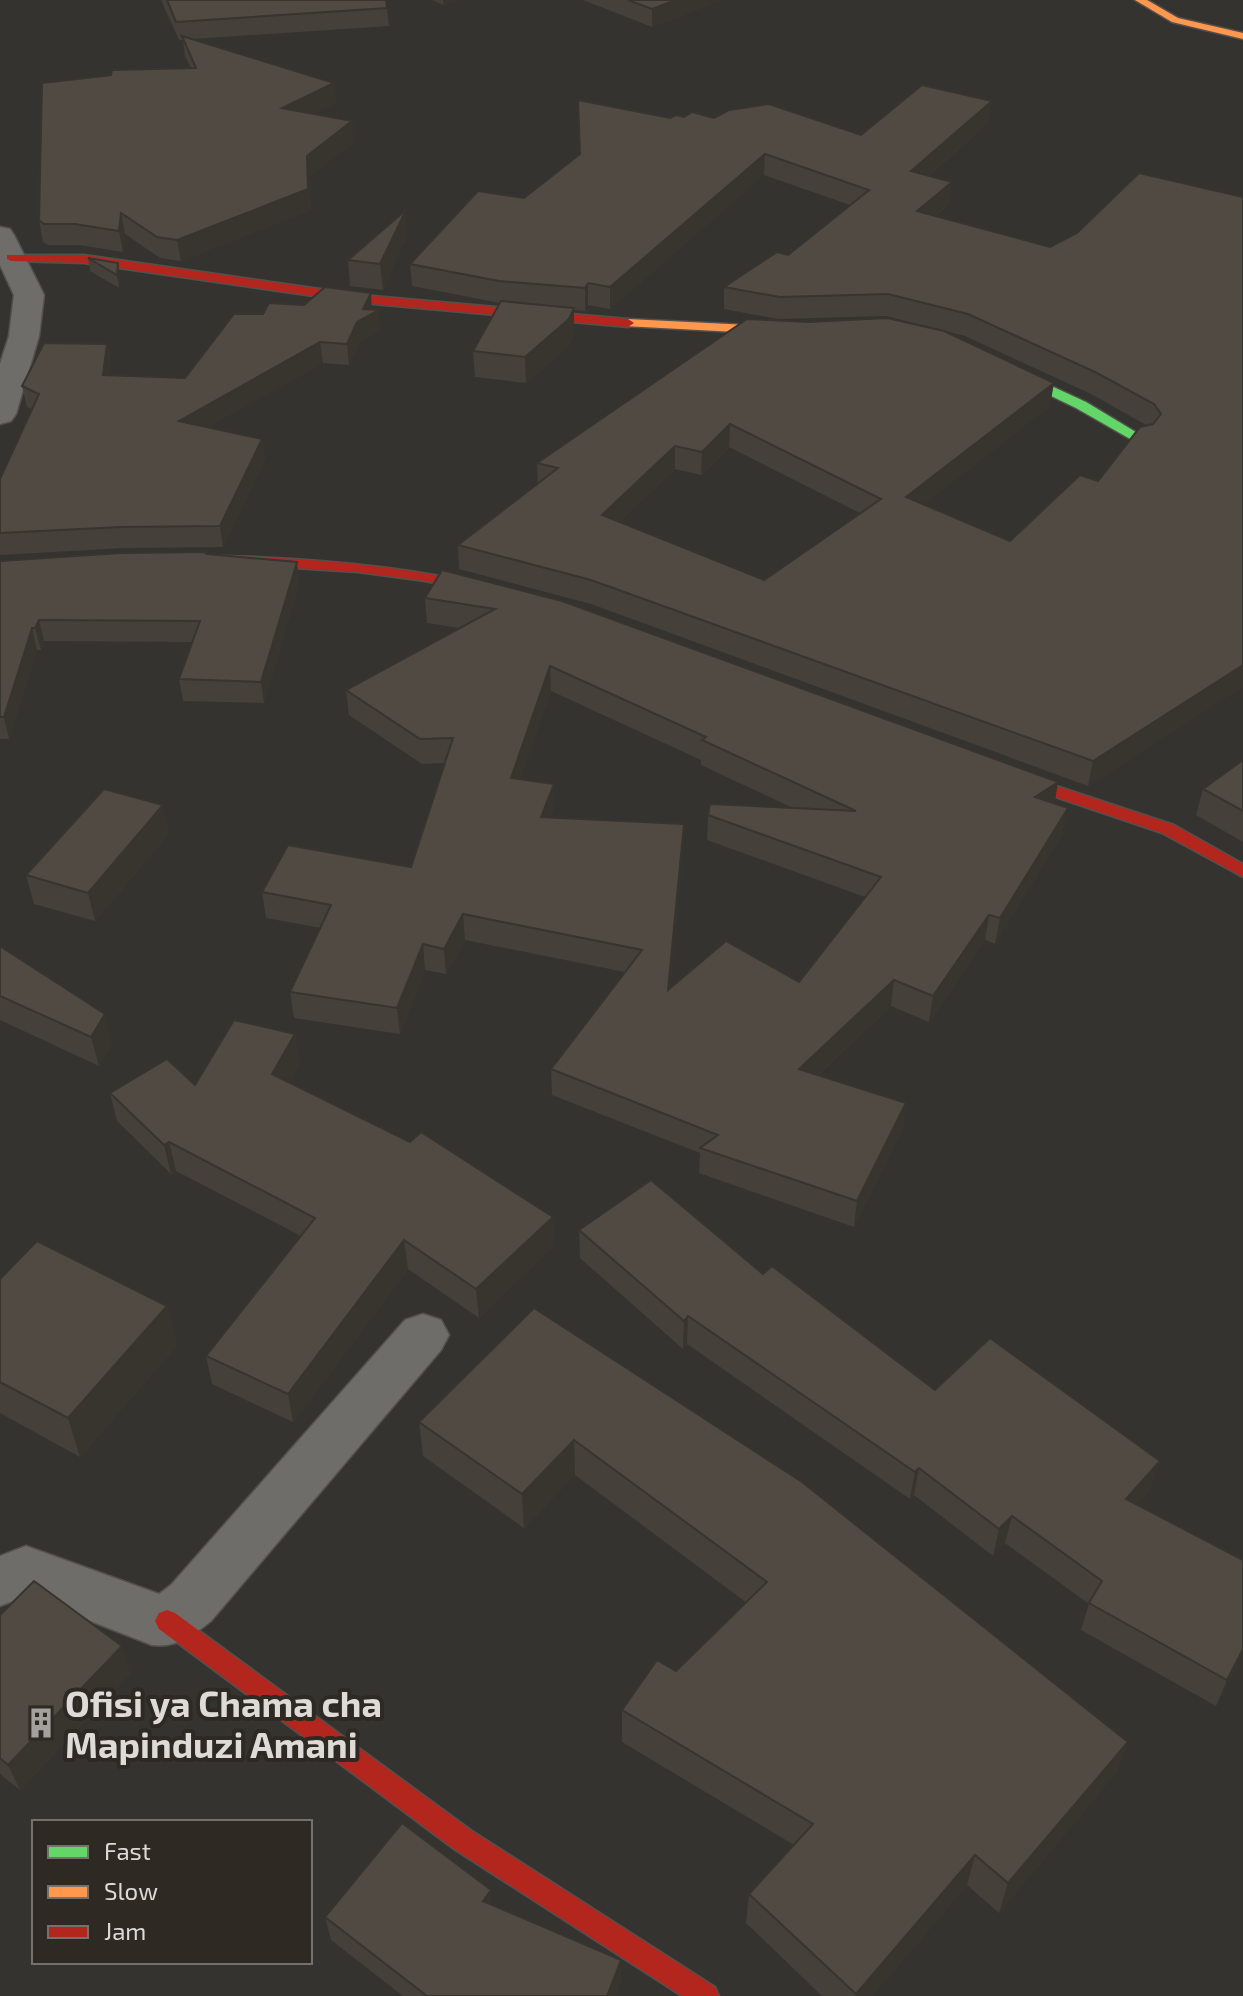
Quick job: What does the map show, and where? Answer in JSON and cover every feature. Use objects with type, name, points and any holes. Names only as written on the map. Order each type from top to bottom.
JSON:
[{"type":"street","points":[[1140,0],[1169,17],[1243,36]]},
{"type":"street","points":[[6,246],[253,285],[548,319],[611,325],[807,332]]},
{"type":"street","points":[[0,414],[24,336],[29,295],[6,246]]},
{"type":"street","points":[[980,357],[1081,405],[1137,437]]},
{"type":"street","points":[[198,560],[276,560],[400,572],[505,595]]},
{"type":"street","points":[[984,766],[1168,829],[1243,871]]},
{"type":"street","points":[[167,1621],[191,1603],[423,1335]]},
{"type":"street","points":[[0,1581],[26,1571],[152,1619],[167,1621],[463,1840],[706,1996]]},
{"type":"building","points":[[167,0],[386,0],[387,8],[176,22]]},
{"type":"building","points":[[628,0],[676,0],[652,9]]},
{"type":"building","points":[[182,36],[334,83],[282,108],[352,121],[307,156],[308,189],[177,240],[157,237],[121,213],[119,231],[75,224],[44,224],[39,220],[42,83],[111,75],[112,70],[196,68]]},
{"type":"building","points":[[922,85],[992,101],[911,171],[952,182],[917,211],[1050,247],[1077,233],[1139,173],[1243,197],[1243,665],[1093,761],[591,580],[458,545],[558,468],[537,463],[747,319],[809,322],[887,318],[944,331],[1054,383],[906,497],[1010,541],[1080,475],[1098,481],[1140,427],[1153,424],[1161,414],[1154,404],[1097,373],[968,314],[888,294],[780,297],[724,287],[777,252],[788,255],[869,190],[765,154],[610,287],[588,283],[585,288],[499,281],[410,264],[478,191],[524,198],[580,154],[578,100],[670,118],[676,115],[684,117],[692,112],[714,118],[729,110],[769,104],[861,135]],"holes":[[[730,424],[881,499],[764,580],[602,515],[675,446],[702,452]]]},
{"type":"building","points":[[406,210],[380,264],[348,260]]},
{"type":"building","points":[[88,258],[118,263],[117,275]]},
{"type":"building","points":[[325,287],[371,293],[363,309],[379,310],[357,322],[347,344],[320,342],[179,421],[262,439],[220,526],[0,533],[0,479],[39,394],[22,386],[44,343],[107,344],[103,375],[185,378],[234,314],[263,314],[269,303],[304,305]]},
{"type":"building","points":[[501,301],[574,308],[569,319],[525,357],[473,351]]},
{"type":"building","points":[[207,552],[297,562],[261,682],[179,679],[200,621],[39,620],[32,628],[4,717],[0,717],[0,561],[121,553]]},
{"type":"building","points":[[442,570],[562,601],[1058,782],[1035,797],[1068,808],[1000,918],[989,915],[933,996],[894,980],[799,1069],[906,1103],[857,1201],[700,1148],[718,1135],[551,1069],[642,950],[463,914],[444,949],[423,944],[397,1008],[290,992],[331,905],[262,892],[288,845],[411,867],[453,738],[420,739],[346,690],[495,609],[425,598]],"holes":[[[550,666],[706,737],[702,740],[856,811],[710,804],[708,815],[881,877],[799,982],[726,941],[668,990],[684,824],[541,817],[554,784],[511,778]]]},
{"type":"building","points":[[1243,760],[1243,811],[1203,789]]},
{"type":"building","points":[[104,789],[163,805],[88,893],[26,875]]},
{"type":"building","points":[[0,946],[105,1014],[91,1037],[0,996]]},
{"type":"building","points":[[234,1020],[295,1034],[272,1074],[410,1142],[421,1132],[553,1217],[476,1289],[404,1240],[288,1394],[206,1356],[315,1218],[169,1142],[164,1145],[110,1093],[167,1059],[195,1085]]},
{"type":"building","points":[[651,1180],[763,1274],[772,1266],[935,1390],[990,1338],[1160,1461],[1126,1499],[1243,1560],[1243,1649],[1227,1680],[1089,1603],[1102,1581],[1012,1516],[999,1529],[919,1468],[915,1472],[688,1316],[684,1321],[579,1230]]},
{"type":"building","points":[[37,1241],[167,1306],[68,1418],[0,1382],[0,1279]]},
{"type":"building","points":[[534,1308],[802,1482],[1128,1742],[1008,1883],[975,1855],[856,1994],[749,1894],[813,1824],[622,1710],[657,1660],[676,1671],[767,1582],[574,1440],[522,1494],[419,1422]]},
{"type":"building","name":"Ofisi ya Chama cha Mapinduzi Amani","points":[[34,1581],[122,1646],[8,1765],[0,1758],[0,1615]]},
{"type":"building","points":[[402,1823],[491,1890],[483,1901],[621,1960],[607,1996],[427,1996],[325,1917]]},
{"type":"traffic: fast","points":[[997,365],[1081,405],[1137,437]]},
{"type":"traffic: slow","points":[[1140,0],[1175,20],[1243,36]]},
{"type":"traffic: slow","points":[[628,323],[791,331]]},
{"type":"traffic: jam","points":[[11,257],[84,259],[362,299],[628,323]]},
{"type":"traffic: jam","points":[[220,560],[358,568],[493,591]]},
{"type":"traffic: jam","points":[[1002,773],[1168,829],[1243,871]]},
{"type":"traffic: jam","points":[[167,1621],[463,1840],[706,1996]]},
{"type":"place","name":"Ofisi ya Chama cha Mapinduzi Amani","points":[[41,1723]]}]
